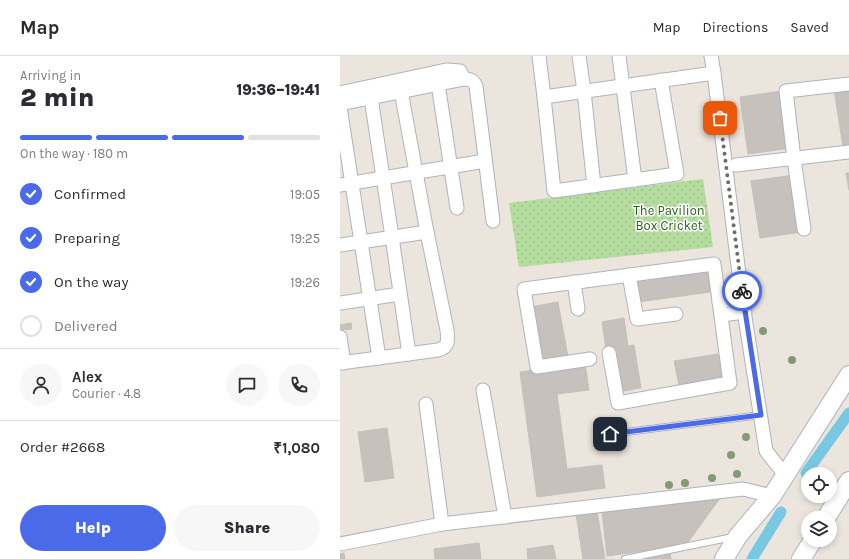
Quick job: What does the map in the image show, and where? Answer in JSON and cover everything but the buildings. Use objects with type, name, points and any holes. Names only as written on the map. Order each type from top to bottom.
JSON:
[{"type":"street","points":[[539,56],[554,191],[677,174],[661,80]]},
{"type":"street","points":[[579,56],[594,186]]},
{"type":"street","points":[[619,56],[635,180]]},
{"type":"street","points":[[711,56],[714,74],[730,300],[761,415],[766,451],[785,475]]},
{"type":"street","points":[[340,104],[354,96],[446,70],[460,71],[464,79]]},
{"type":"street","points":[[544,97],[714,74]]},
{"type":"street","points":[[340,93],[371,98],[464,79],[474,81],[476,86],[493,221]]},
{"type":"street","points":[[438,84],[457,208]]},
{"type":"street","points":[[804,229],[786,91],[849,84]]},
{"type":"street","points":[[340,337],[342,363],[438,350],[444,348],[448,338],[448,330],[427,232],[402,91]]},
{"type":"street","points":[[371,98],[409,354]]},
{"type":"street","points":[[340,107],[346,184],[361,242],[379,358]]},
{"type":"street","points":[[736,166],[849,152]]},
{"type":"street","points":[[346,184],[485,161]]},
{"type":"street","points":[[340,245],[427,232]]},
{"type":"street","points":[[590,359],[537,367],[524,289],[714,264],[730,300],[733,313],[730,383],[618,403],[609,353]]},
{"type":"street","points":[[629,275],[637,319],[676,314]]},
{"type":"street","points":[[574,282],[578,309]]},
{"type":"street","points":[[340,302],[400,294]]},
{"type":"street","points":[[724,559],[738,536],[772,496],[849,374]]},
{"type":"street","points":[[483,390],[505,517]]},
{"type":"street","points":[[426,404],[442,524]]},
{"type":"street","points":[[830,511],[849,481]]},
{"type":"street","points":[[340,544],[442,524],[743,489],[772,496]]},
{"type":"street","points":[[802,559],[809,547]]},
{"type":"lane","points":[[610,434],[761,415]]},
{"type":"lane","points":[[625,559],[738,536]]},
{"type":"green space","name":"The Pavilion Box Cricket","points":[[703,179],[713,247],[519,267],[509,203]]},
{"type":"waterway","points":[[810,467],[849,413]]},
{"type":"waterway","points":[[752,559],[781,512]]},
{"type":"way so far","points":[[720,118],[742,291]]},
{"type":"route","points":[[610,434],[761,415],[742,291]]}]
